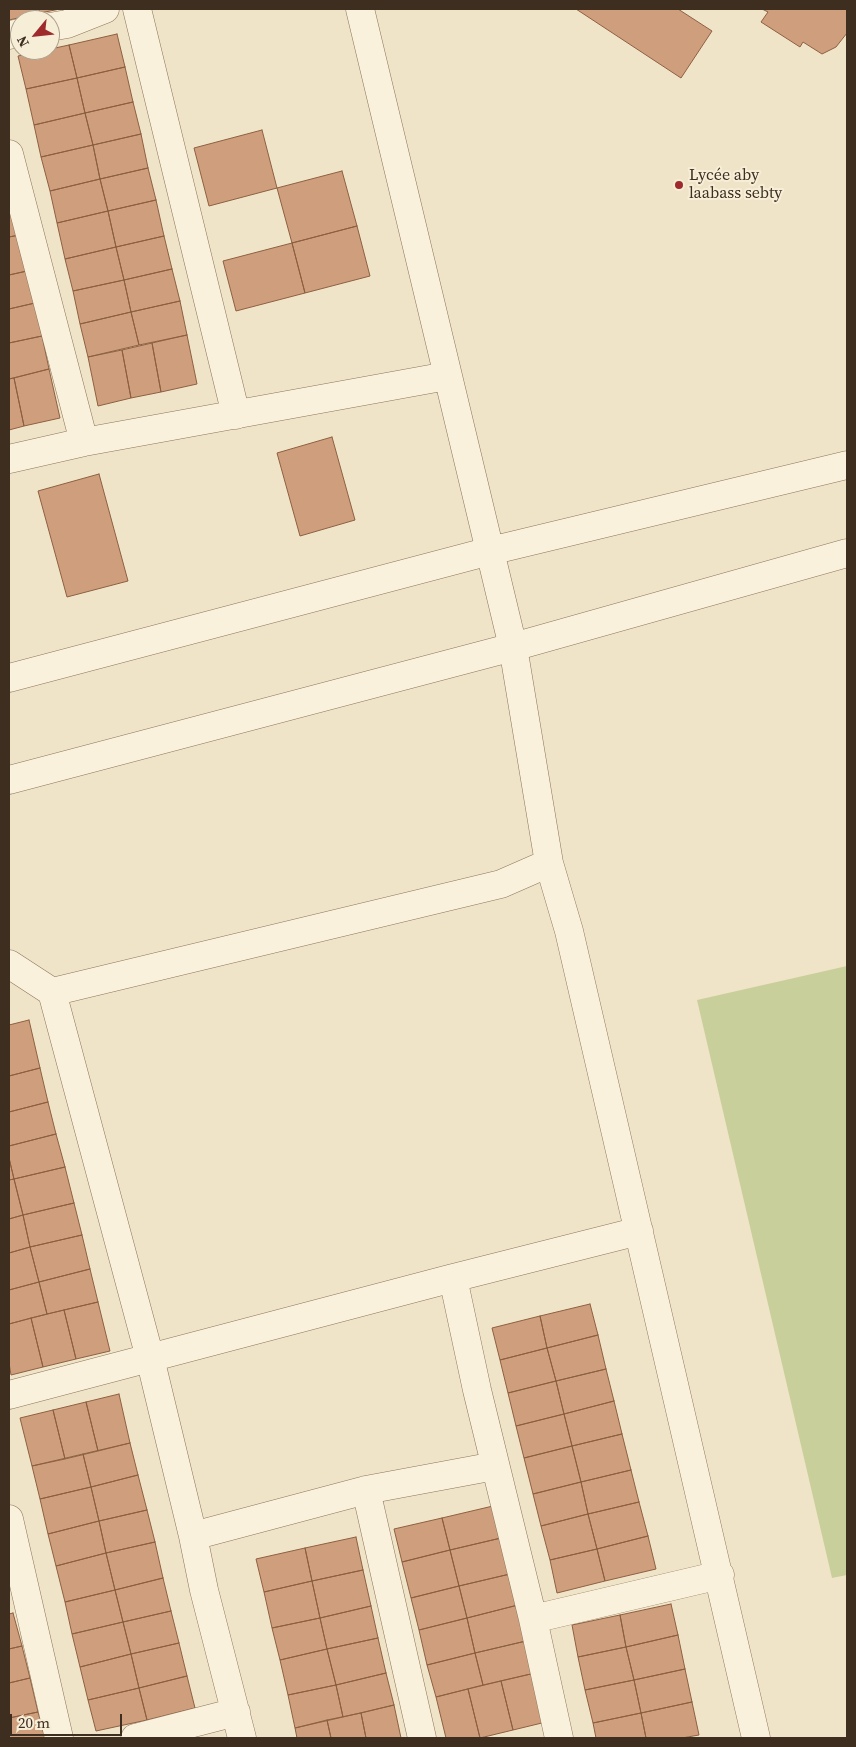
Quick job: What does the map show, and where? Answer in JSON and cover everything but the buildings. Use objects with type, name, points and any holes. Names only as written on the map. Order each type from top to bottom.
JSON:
[{"type":"street","points":[[60,25],[105,9]]},
{"type":"street","points":[[137,9],[236,415]]},
{"type":"street","points":[[360,9],[513,647],[549,863],[571,940],[720,1575],[756,1738]]},
{"type":"street","points":[[9,154],[84,442]]},
{"type":"street","points":[[9,459],[84,442],[447,376]]},
{"type":"street","points":[[9,678],[490,551],[847,465]]},
{"type":"street","points":[[9,780],[513,647],[847,553]]},
{"type":"street","points":[[52,992],[500,884],[549,863]]},
{"type":"street","points":[[9,964],[52,992],[150,1358],[193,1536],[204,1590],[239,1725],[135,1738]]},
{"type":"street","points":[[9,1395],[639,1231]]},
{"type":"street","points":[[453,1278],[495,1466],[533,1619],[554,1737]]},
{"type":"street","points":[[193,1536],[366,1490],[495,1466]]},
{"type":"street","points":[[366,1490],[422,1738]]},
{"type":"street","points":[[9,1518],[59,1738]]},
{"type":"street","points":[[533,1619],[720,1575]]},
{"type":"green space","points":[[847,966],[847,1575],[832,1578],[697,1000]]},
{"type":"place","name":"Lycée aby laabass sebty","points":[[679,185]]}]
